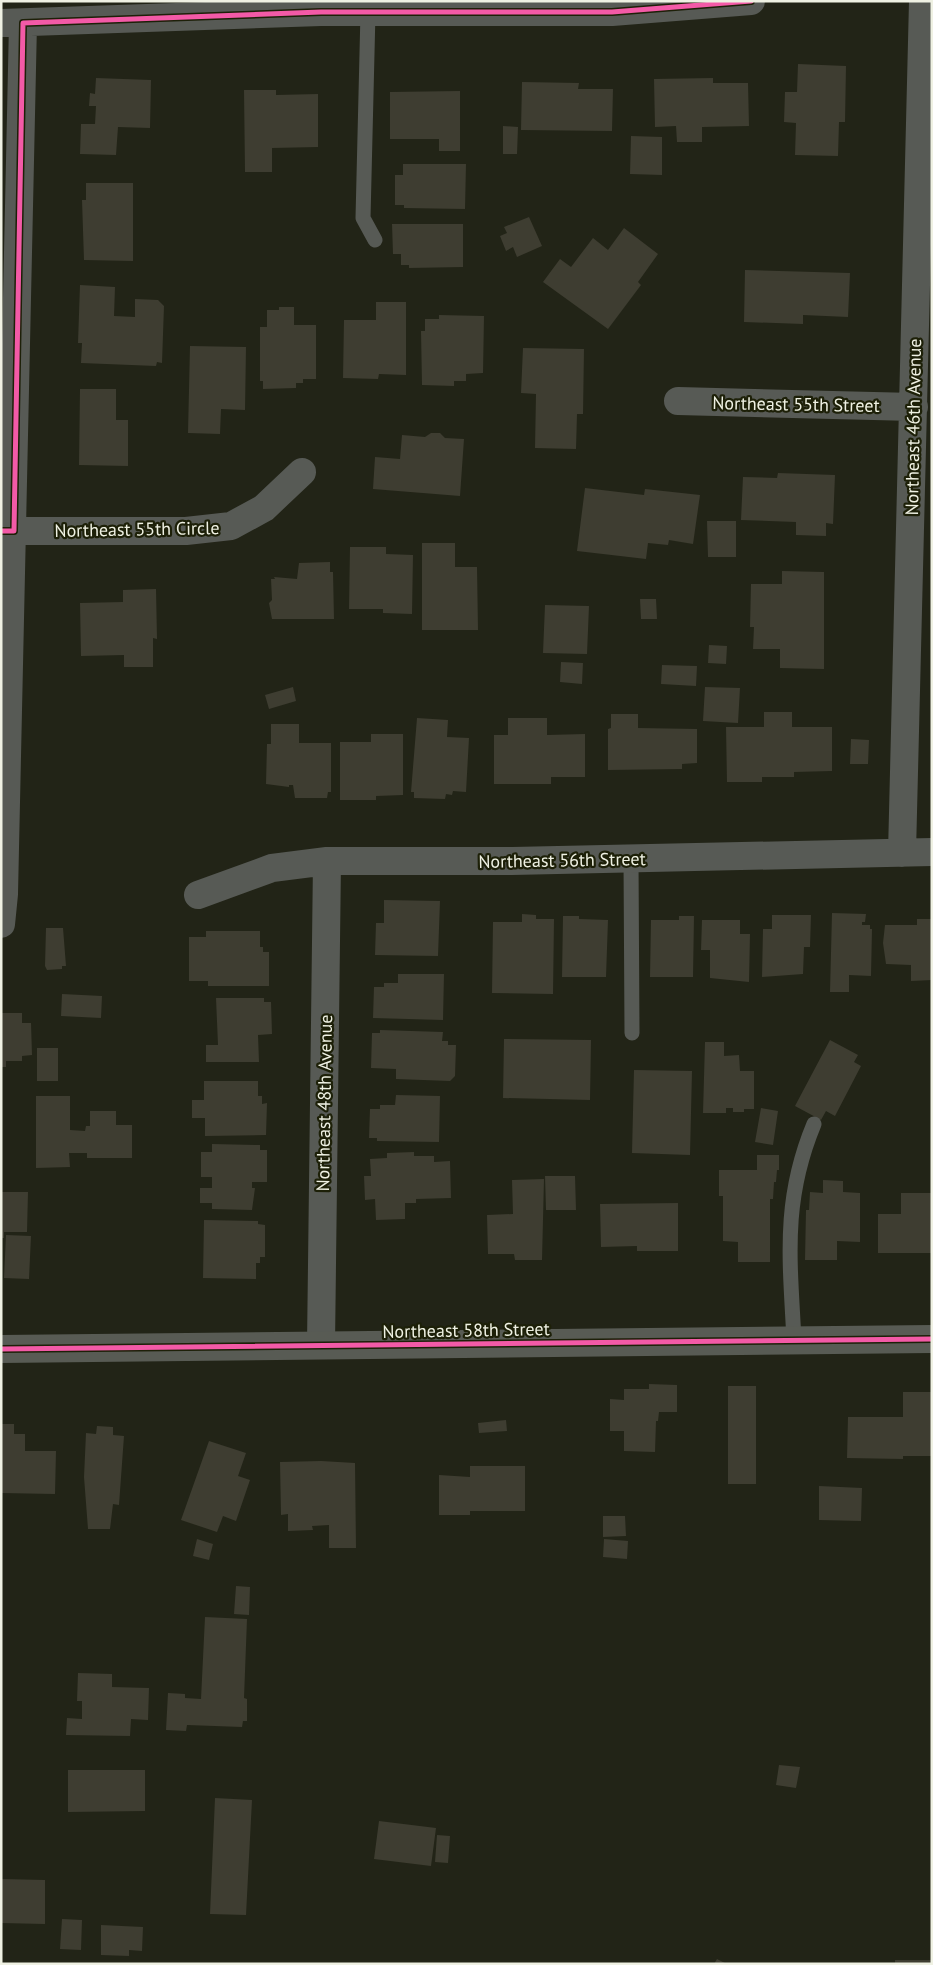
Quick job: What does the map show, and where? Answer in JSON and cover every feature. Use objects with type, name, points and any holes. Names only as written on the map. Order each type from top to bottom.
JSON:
[{"type":"street","points":[[1,924],[4,894],[12,23],[321,6],[368,12],[612,12],[751,1]]},
{"type":"street","name":"Northeast 46th Avenue","points":[[902,853],[923,1]]},
{"type":"street","name":"Northeast 55th Street","points":[[678,401],[914,406]]},
{"type":"street","name":"Northeast 55th Circle","points":[[8,531],[186,531],[231,526],[264,508],[302,472]]},
{"type":"street","name":"Northeast 56th Street","points":[[198,895],[272,868],[327,862],[631,859],[932,852]]},
{"type":"street","name":"Northeast 48th Avenue","points":[[321,1345],[327,862]]},
{"type":"street","name":"Northeast 58th Street","points":[[1,1349],[932,1339]]},
{"type":"lane","points":[[368,12],[363,218],[375,240]]},
{"type":"lane","points":[[631,859],[632,1033]]},
{"type":"lane","points":[[794,1340],[789,1242],[792,1200],[802,1154],[814,1124]]},
{"type":"building","points":[[798,64],[846,66],[845,122],[839,122],[838,156],[795,155],[796,123],[784,122],[785,92],[797,92]]},
{"type":"building","points":[[96,78],[151,80],[150,128],[118,127],[116,155],[80,154],[81,124],[95,124],[96,106],[89,106],[90,93],[95,94]]},
{"type":"building","points":[[713,78],[713,83],[748,83],[749,126],[702,127],[702,142],[677,142],[676,126],[655,127],[654,79]]},
{"type":"building","points":[[522,82],[579,83],[578,89],[613,89],[612,131],[521,130]]},
{"type":"building","points":[[244,90],[276,90],[276,95],[318,94],[318,147],[272,148],[272,172],[245,172]]},
{"type":"building","points":[[460,91],[460,151],[439,151],[439,139],[390,139],[390,92]]},
{"type":"building","points":[[503,126],[518,127],[517,154],[503,154]]},
{"type":"building","points":[[631,136],[662,137],[662,175],[630,174]]},
{"type":"building","points":[[403,164],[466,164],[465,209],[404,208],[404,205],[395,205],[395,175],[403,175]]},
{"type":"building","points":[[86,183],[133,183],[133,261],[84,260],[82,200],[86,200]]},
{"type":"building","points":[[529,217],[542,246],[517,257],[513,247],[506,251],[500,236],[507,233],[504,227]]},
{"type":"building","points":[[392,224],[463,224],[463,267],[409,268],[409,265],[401,265],[401,254],[393,254]]},
{"type":"building","points":[[624,228],[658,254],[638,282],[641,285],[608,329],[543,282],[560,259],[571,267],[593,238],[608,250]]},
{"type":"building","points":[[745,270],[850,273],[848,317],[803,315],[803,324],[744,322]]},
{"type":"building","points":[[80,285],[115,287],[114,316],[135,317],[135,299],[158,300],[164,306],[162,363],[157,362],[156,366],[81,363],[82,343],[78,343]]},
{"type":"building","points":[[376,302],[406,302],[406,375],[379,374],[378,379],[343,378],[344,320],[376,320]]},
{"type":"building","points":[[279,307],[294,307],[294,325],[316,325],[316,379],[303,379],[303,383],[296,383],[296,388],[263,389],[263,381],[260,381],[260,327],[267,327],[267,310],[279,310]]},
{"type":"building","points":[[439,315],[484,316],[483,373],[466,374],[466,381],[454,381],[454,386],[422,385],[421,331],[425,331],[425,319],[439,319]]},
{"type":"building","points":[[190,346],[246,347],[245,410],[221,409],[220,434],[188,433]]},
{"type":"building","points":[[523,348],[584,349],[583,414],[577,414],[576,449],[535,448],[536,394],[521,393]]},
{"type":"building","points":[[80,389],[116,389],[116,420],[128,420],[128,466],[79,465]]},
{"type":"building","points":[[431,433],[440,433],[445,438],[464,439],[460,496],[373,489],[375,457],[400,459],[402,435],[425,437]]},
{"type":"building","points":[[778,473],[835,475],[833,524],[826,523],[826,536],[796,535],[796,522],[741,520],[743,477],[777,478]]},
{"type":"building","points":[[585,488],[644,495],[645,489],[700,495],[693,544],[669,540],[668,545],[648,543],[646,559],[577,551]]},
{"type":"building","points":[[707,521],[736,521],[736,557],[708,557]]},
{"type":"building","points":[[422,543],[455,543],[455,567],[477,567],[478,630],[422,630]]},
{"type":"building","points":[[350,547],[386,547],[386,554],[413,555],[412,614],[383,613],[383,609],[349,609]]},
{"type":"building","points":[[330,562],[330,572],[333,572],[334,619],[272,619],[269,603],[272,600],[271,579],[275,579],[274,577],[297,579],[299,563]]},
{"type":"building","points":[[782,571],[824,572],[824,669],[780,668],[780,649],[753,649],[754,627],[750,627],[751,584],[782,584]]},
{"type":"building","points":[[156,589],[157,639],[153,638],[153,667],[124,667],[124,655],[81,656],[80,603],[123,602],[123,590]]},
{"type":"building","points":[[640,599],[656,599],[657,619],[641,619]]},
{"type":"building","points":[[545,605],[589,606],[587,654],[543,653]]},
{"type":"building","points":[[709,645],[727,646],[726,664],[708,663]]},
{"type":"building","points":[[561,662],[583,663],[582,684],[560,682]]},
{"type":"building","points":[[662,665],[697,666],[696,686],[661,684]]},
{"type":"building","points":[[293,687],[296,701],[269,709],[265,695]]},
{"type":"building","points":[[705,687],[740,688],[738,723],[703,721]]},
{"type":"building","points":[[764,712],[792,712],[792,727],[832,727],[832,771],[794,772],[794,777],[762,777],[762,782],[727,782],[726,727],[764,727]]},
{"type":"building","points":[[611,714],[638,714],[638,728],[697,729],[697,763],[682,764],[682,769],[608,770],[608,729],[611,728]]},
{"type":"building","points":[[417,718],[448,720],[447,737],[469,738],[466,792],[453,791],[452,795],[446,794],[445,799],[414,798],[414,792],[411,792]]},
{"type":"building","points":[[508,718],[547,718],[547,735],[585,734],[585,777],[551,777],[551,784],[494,784],[494,735],[508,735]]},
{"type":"building","points":[[271,724],[299,724],[299,743],[331,743],[331,792],[328,792],[327,798],[295,798],[293,785],[289,785],[289,787],[266,784],[267,744],[271,744]]},
{"type":"building","points":[[371,734],[403,734],[403,795],[376,796],[376,800],[340,800],[340,742],[371,742]]},
{"type":"building","points":[[851,739],[869,740],[868,764],[850,764]]},
{"type":"building","points":[[384,900],[440,901],[438,956],[375,955],[376,923],[384,923]]},
{"type":"building","points":[[832,913],[866,914],[865,922],[862,922],[862,925],[870,925],[870,929],[872,929],[871,976],[849,975],[849,992],[830,992]]},
{"type":"building","points":[[522,914],[536,915],[536,919],[554,919],[553,994],[492,993],[493,922],[522,922]]},
{"type":"building","points":[[772,915],[811,915],[810,947],[804,947],[803,974],[762,977],[763,929],[772,929]]},
{"type":"building","points":[[563,916],[579,916],[579,919],[608,920],[606,977],[562,977]]},
{"type":"building","points":[[679,916],[694,916],[693,977],[650,977],[651,920],[679,920]]},
{"type":"building","points":[[917,919],[932,919],[932,980],[911,981],[911,965],[886,964],[883,943],[885,925],[917,925]]},
{"type":"building","points":[[702,920],[740,920],[740,934],[750,934],[749,982],[710,978],[710,950],[701,950]]},
{"type":"building","points":[[46,928],[63,928],[66,966],[62,966],[62,969],[47,970],[45,966]]},
{"type":"building","points":[[206,931],[260,931],[260,947],[263,947],[263,952],[269,952],[269,986],[208,986],[208,981],[189,981],[189,937],[206,937]]},
{"type":"building","points":[[398,974],[444,974],[443,1020],[373,1018],[374,987],[384,987],[384,983],[398,983]]},
{"type":"building","points":[[62,994],[102,996],[101,1018],[61,1016]]},
{"type":"building","points":[[216,998],[264,998],[264,1002],[271,1002],[272,1034],[258,1035],[259,1062],[206,1062],[206,1045],[218,1045]]},
{"type":"building","points":[[1,1013],[22,1013],[22,1023],[31,1023],[32,1055],[22,1056],[22,1061],[6,1061],[6,1067],[1,1067]]},
{"type":"building","points":[[380,1030],[443,1032],[442,1041],[448,1041],[448,1045],[456,1045],[455,1076],[450,1081],[396,1079],[396,1069],[371,1068],[372,1033],[380,1033]]},
{"type":"building","points":[[504,1039],[591,1040],[590,1100],[503,1098]]},
{"type":"building","points":[[830,1040],[858,1055],[854,1062],[861,1066],[835,1116],[826,1111],[821,1120],[795,1106]]},
{"type":"building","points":[[705,1042],[724,1042],[724,1056],[739,1055],[740,1071],[754,1071],[754,1109],[744,1109],[744,1112],[733,1112],[733,1108],[726,1108],[726,1113],[703,1113]]},
{"type":"building","points":[[37,1048],[58,1048],[58,1081],[37,1081]]},
{"type":"building","points":[[634,1070],[692,1071],[690,1155],[632,1153]]},
{"type":"building","points":[[204,1081],[258,1081],[258,1096],[262,1096],[262,1104],[267,1103],[266,1135],[205,1136],[205,1118],[192,1118],[192,1100],[204,1100]]},
{"type":"building","points":[[396,1095],[440,1096],[439,1142],[377,1141],[377,1138],[369,1138],[370,1109],[380,1109],[380,1105],[395,1105]]},
{"type":"building","points":[[36,1096],[70,1096],[70,1130],[85,1131],[86,1126],[90,1126],[90,1111],[116,1111],[116,1125],[132,1125],[132,1158],[87,1158],[87,1153],[69,1153],[70,1167],[36,1168]]},
{"type":"building","points":[[761,1108],[778,1111],[773,1145],[755,1142]]},
{"type":"building","points":[[212,1144],[260,1145],[260,1150],[267,1150],[267,1182],[252,1182],[252,1188],[255,1188],[252,1210],[212,1209],[212,1203],[200,1203],[200,1188],[212,1188],[212,1177],[201,1177],[201,1152],[212,1152]]},
{"type":"building","points":[[414,1152],[414,1156],[434,1156],[434,1162],[450,1161],[451,1198],[416,1199],[416,1203],[405,1203],[405,1219],[376,1220],[375,1199],[365,1200],[364,1176],[371,1176],[370,1159],[387,1158],[387,1153]]},
{"type":"building","points":[[757,1155],[779,1155],[779,1170],[777,1170],[776,1182],[774,1182],[773,1199],[770,1199],[770,1262],[738,1262],[738,1242],[723,1241],[723,1196],[719,1196],[719,1170],[757,1170]]},
{"type":"building","points":[[545,1176],[575,1176],[576,1210],[546,1210]]},
{"type":"building","points":[[544,1179],[542,1260],[515,1260],[514,1254],[488,1254],[487,1215],[513,1214],[512,1180]]},
{"type":"building","points":[[823,1180],[843,1181],[843,1192],[860,1193],[860,1242],[837,1241],[837,1260],[805,1260],[806,1210],[809,1210],[810,1192],[823,1193]]},
{"type":"building","points":[[1,1192],[28,1192],[27,1232],[4,1232],[4,1238],[1,1238]]},
{"type":"building","points":[[901,1193],[932,1193],[932,1253],[878,1253],[878,1214],[901,1214]]},
{"type":"building","points":[[678,1203],[678,1251],[637,1251],[637,1246],[601,1247],[600,1204]]},
{"type":"building","points":[[204,1220],[258,1221],[258,1224],[265,1225],[265,1257],[260,1257],[260,1263],[256,1263],[256,1279],[203,1278]]},
{"type":"building","points":[[6,1235],[31,1236],[29,1279],[4,1278]]},
{"type":"building","points":[[649,1384],[677,1385],[677,1412],[659,1412],[658,1421],[656,1421],[655,1452],[624,1451],[624,1431],[610,1431],[610,1399],[624,1400],[624,1389],[649,1389]]},
{"type":"building","points":[[728,1386],[756,1386],[756,1484],[728,1484]]},
{"type":"building","points":[[903,1392],[932,1392],[932,1456],[903,1456],[903,1459],[847,1458],[848,1417],[903,1417]]},
{"type":"building","points":[[506,1420],[507,1431],[479,1433],[478,1423]]},
{"type":"building","points":[[1,1424],[14,1424],[14,1434],[25,1434],[25,1451],[56,1451],[55,1494],[1,1493]]},
{"type":"building","points":[[97,1426],[113,1427],[113,1435],[124,1436],[119,1505],[113,1504],[110,1529],[88,1529],[84,1477],[86,1433],[96,1434]]},
{"type":"building","points":[[209,1441],[246,1453],[238,1476],[250,1480],[236,1521],[223,1516],[217,1532],[181,1520]]},
{"type":"building","points":[[321,1461],[355,1463],[356,1548],[329,1548],[329,1525],[312,1526],[313,1530],[288,1531],[288,1514],[281,1515],[280,1462]]},
{"type":"building","points":[[470,1466],[525,1466],[525,1511],[470,1511],[470,1515],[439,1515],[439,1475],[470,1477]]},
{"type":"building","points":[[819,1486],[862,1488],[861,1521],[819,1520]]},
{"type":"building","points":[[603,1516],[625,1516],[626,1536],[603,1537]]},
{"type":"building","points":[[197,1539],[213,1544],[209,1560],[193,1556]]},
{"type":"building","points":[[604,1539],[628,1541],[627,1559],[603,1557]]},
{"type":"building","points":[[236,1586],[250,1587],[249,1615],[234,1614]]},
{"type":"building","points":[[205,1617],[247,1619],[244,1698],[247,1699],[247,1721],[243,1721],[242,1727],[187,1725],[186,1731],[166,1730],[168,1693],[185,1694],[185,1698],[201,1699]]},
{"type":"building","points":[[78,1673],[112,1674],[112,1687],[149,1688],[148,1720],[131,1719],[130,1736],[66,1735],[67,1718],[82,1719],[82,1701],[77,1701]]},
{"type":"building","points":[[779,1765],[800,1767],[796,1788],[776,1785]]},
{"type":"building","points":[[68,1770],[145,1770],[145,1811],[68,1812]]},
{"type":"building","points":[[215,1798],[252,1800],[246,1915],[210,1914]]},
{"type":"building","points":[[379,1821],[436,1828],[431,1866],[374,1859]]},
{"type":"building","points":[[437,1835],[450,1836],[448,1863],[435,1862]]},
{"type":"building","points":[[1,1879],[45,1880],[45,1924],[1,1923]]},
{"type":"building","points":[[62,1919],[82,1920],[81,1950],[60,1949]]},
{"type":"building","points":[[101,1925],[143,1927],[142,1951],[129,1950],[129,1956],[101,1955]]},
{"type":"building","points":[[717,1959],[727,1964],[714,1964]]},
{"type":"building","points":[[895,1960],[932,1960],[932,1964],[895,1964]]},
{"type":"cycle path","points":[[1,531],[14,531],[23,23],[321,12],[612,12],[751,1]]},
{"type":"cycle path","points":[[1,1349],[932,1339]]}]
